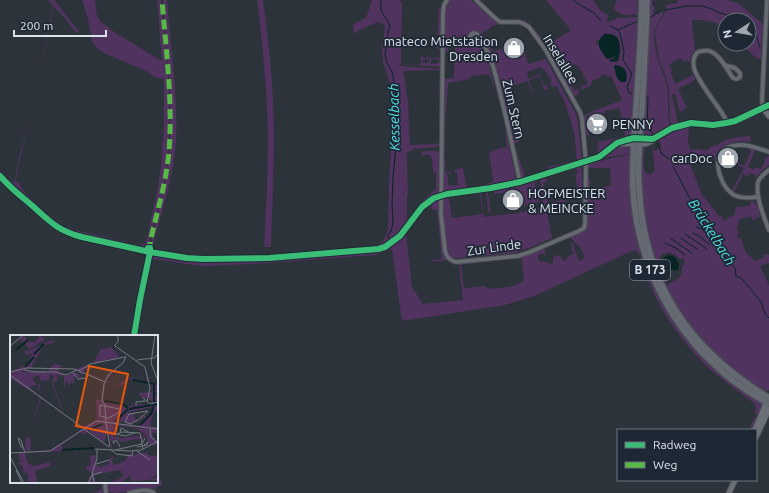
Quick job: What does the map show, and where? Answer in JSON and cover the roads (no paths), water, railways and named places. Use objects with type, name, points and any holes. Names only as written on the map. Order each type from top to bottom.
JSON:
[{"type":"main road","name":"B 173","points":[[642,0],[644,21],[637,141],[632,167],[637,222],[645,255],[663,298],[697,347],[734,382],[748,392],[768,400]]},
{"type":"main road","name":"B 173","points":[[644,12],[647,0]]},
{"type":"street","points":[[441,196],[443,13],[444,5],[447,0]]},
{"type":"street","name":"Inselallee","points":[[476,0],[500,22],[519,22],[524,24],[529,28],[545,49],[581,115],[586,162]]},
{"type":"street","points":[[767,0],[762,100],[764,108],[769,116]]},
{"type":"street","name":"Zum Stern","points":[[484,43],[492,61],[520,182]]},
{"type":"street","points":[[724,65],[735,68],[740,77],[736,80],[733,78],[716,54],[710,50],[704,50],[697,53],[694,58],[696,72],[722,113],[726,123]]},
{"type":"street","points":[[0,176],[12,189],[62,230],[82,237],[150,252],[188,258],[212,259],[269,258],[378,249],[384,247],[400,236],[422,207],[434,198],[447,194],[491,188],[520,182],[599,157],[610,150],[617,143],[650,139],[657,137],[672,128],[691,123],[713,125],[735,121],[769,105]]},
{"type":"street","points":[[758,197],[740,197],[731,193],[723,183],[718,172],[717,165],[721,153],[734,146],[746,145],[769,152]]},
{"type":"street","name":"Zur Linde","points":[[441,196],[441,214],[445,251],[446,256],[451,260],[456,262],[518,256],[584,228],[586,224],[586,162]]},
{"type":"street","points":[[769,170],[760,178],[758,183],[758,197],[769,230]]},
{"type":"street","points":[[134,335],[150,252]]},
{"type":"street","points":[[755,429],[768,400]]},
{"type":"street","points":[[757,435],[769,409]]},
{"type":"street","points":[[729,493],[735,481]]},
{"type":"street","points":[[105,483],[107,493]]},
{"type":"street","points":[[129,493],[141,490],[149,490],[154,493]]},
{"type":"waterway","name":"Kesselbach","points":[[381,0],[381,9],[390,27],[388,31],[385,54],[387,63],[393,74],[397,100],[395,114],[397,134],[392,205],[393,223],[388,238]]},
{"type":"waterway","name":"Brückelbach","points":[[573,0],[594,13],[601,21]]},
{"type":"waterway","points":[[653,0],[654,6]]},
{"type":"waterway","points":[[665,10],[686,6],[702,6],[717,12]]},
{"type":"waterway","points":[[649,18],[662,10]]},
{"type":"waterway","points":[[618,30],[638,21]]},
{"type":"waterway","name":"Brückelbach","points":[[610,26],[618,30],[620,33],[624,51],[623,60],[631,72],[631,77],[627,87],[629,93],[632,94]]},
{"type":"waterway","points":[[757,38],[760,47]]},
{"type":"waterway","name":"Brückelbach","points":[[647,96],[648,122],[650,131],[653,135]]},
{"type":"waterway","name":"Brückelbach","points":[[657,143],[662,154],[669,159]]},
{"type":"waterway","name":"Brückelbach","points":[[673,166],[689,197],[699,211],[704,224],[719,243],[722,253],[735,268],[736,276],[741,278],[761,302],[765,314],[769,318]]},
{"type":"waterway","points":[[696,227],[702,229],[713,240]]},
{"type":"waterway","points":[[693,233],[710,245]]},
{"type":"waterway","points":[[685,234],[707,249]]},
{"type":"waterway","points":[[670,238],[692,253]]},
{"type":"waterway","points":[[681,238],[697,249]]},
{"type":"waterway","points":[[665,243],[676,248],[685,255]]},
{"type":"place","name":"mateco Mietstation Dresden","points":[[514,48]]},
{"type":"place","name":"PENNY","points":[[597,124]]},
{"type":"place","name":"carDoc","points":[[728,158]]},
{"type":"place","name":"HOFMEISTER & MEINCKE","points":[[513,200]]}]
